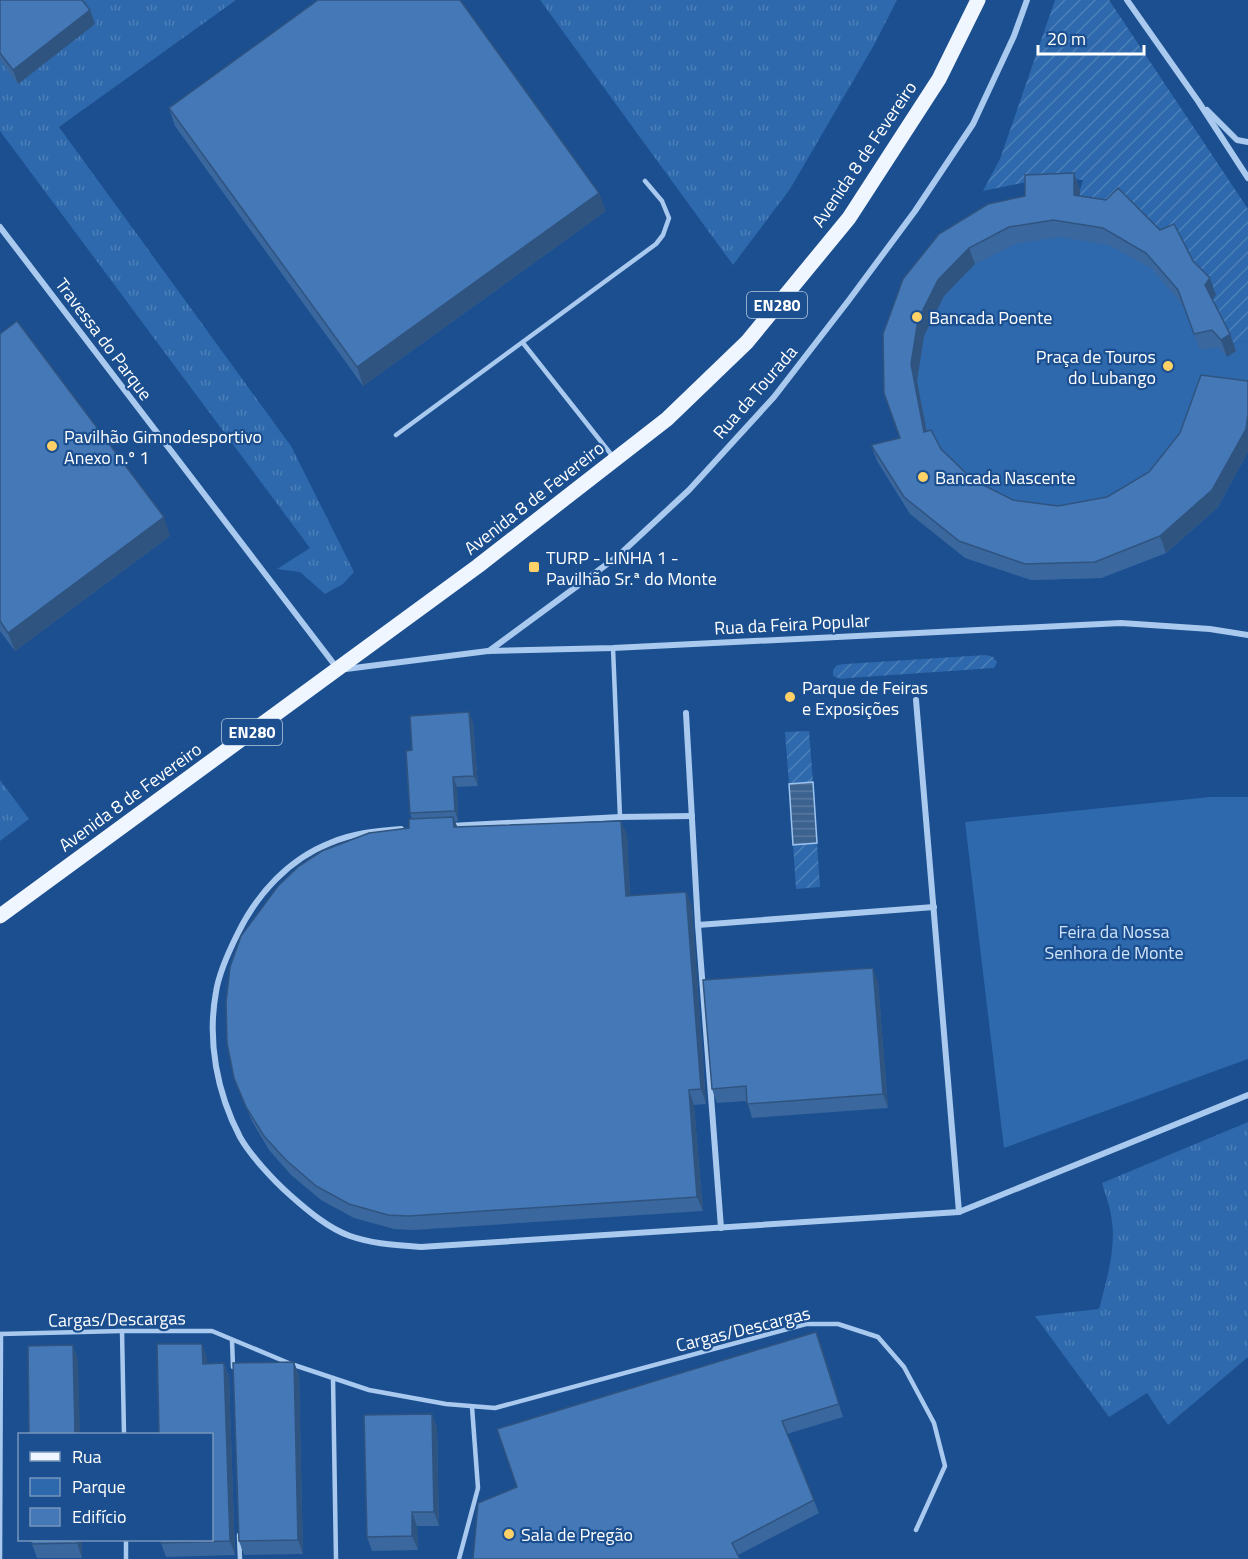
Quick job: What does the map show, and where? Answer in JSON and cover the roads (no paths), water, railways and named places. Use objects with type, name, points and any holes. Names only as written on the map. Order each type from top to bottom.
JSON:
[{"type":"main road","name":"Avenida 8 de Fevereiro","points":[[0,916],[338,670],[667,419],[747,342],[849,218],[939,79],[978,0]]},
{"type":"street","name":"Rua da Tourada","points":[[488,651],[618,556],[688,490],[774,397],[915,211],[973,124],[1014,36],[1027,0]]},
{"type":"street","points":[[1127,0],[1198,101],[1248,178]]},
{"type":"street","points":[[1198,101],[1237,140],[1248,142]]},
{"type":"street","name":"Travessa do Parque","points":[[0,227],[338,670]]},
{"type":"street","name":"Rua da Feira Popular","points":[[338,670],[488,651],[613,648],[1122,623],[1210,629],[1248,635]]},
{"type":"street","points":[[916,700],[959,1212]]},
{"type":"street","points":[[686,713],[698,925],[721,1228]]},
{"type":"street","points":[[440,827],[620,817],[692,816]]},
{"type":"street","points":[[404,829],[369,831],[330,843],[298,860],[270,884],[247,914],[228,952],[216,991],[213,1045],[221,1091],[241,1138],[276,1183],[312,1214],[349,1235],[387,1245],[421,1247],[959,1212],[1248,1095]]},
{"type":"street","points":[[698,925],[934,907]]},
{"type":"lane","points":[[396,435],[642,256],[663,236],[669,218],[667,210],[645,181]]},
{"type":"lane","points":[[523,343],[615,460]]},
{"type":"lane","points":[[613,648],[620,817]]},
{"type":"lane","name":"Cargas/Descargas","points":[[0,1559],[0,1334],[212,1331],[291,1364],[369,1390],[446,1404],[495,1408],[806,1324],[838,1324],[878,1337],[904,1367],[934,1423],[945,1466],[916,1530]]},
{"type":"lane","points":[[122,1331],[124,1433]]},
{"type":"lane","points":[[232,1340],[233,1375]]},
{"type":"lane","points":[[333,1378],[336,1559]]},
{"type":"lane","points":[[459,1559],[478,1488],[472,1407]]},
{"type":"lane","points":[[239,1524],[240,1559]]},
{"type":"lane","points":[[126,1541],[126,1559]]},
{"type":"place","name":"Bancada Poente","points":[[917,317]]},
{"type":"place","name":"Praça de Touros do Lubango","points":[[1168,366]]},
{"type":"place","name":"Pavilhão Gimnodesportivo Anexo n.º 1","points":[[52,446]]},
{"type":"place","name":"Bancada Nascente","points":[[923,477]]},
{"type":"place","name":"TURP - LINHA 1 - Pavilhão Sr.ª do Monte","points":[[534,567]]},
{"type":"place","name":"Parque de Feiras e Exposições","points":[[790,697]]},
{"type":"place","name":"Sala de Pregão","points":[[509,1534]]},
{"type":"park label","name":"Feira da Nossa Senhora de Monte","points":[[1114,941]]}]
